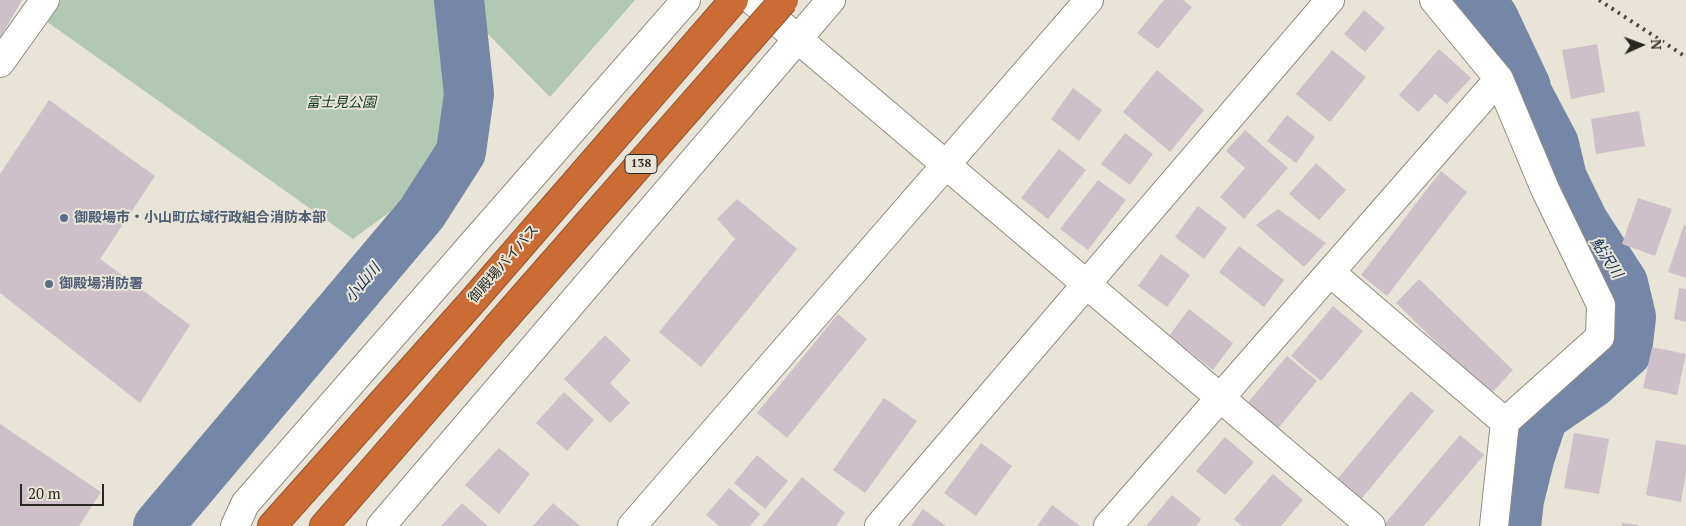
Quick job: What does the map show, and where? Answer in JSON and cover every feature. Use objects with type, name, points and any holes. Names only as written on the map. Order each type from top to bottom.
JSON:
[{"type":"highway","name":"御殿場バイパス","points":[[272,526],[471,303],[734,0]]},
{"type":"highway","name":"138","points":[[324,526],[784,0]]},
{"type":"street","points":[[0,63],[45,0]]},
{"type":"street","points":[[235,526],[245,504],[686,0]]},
{"type":"street","points":[[752,0],[1371,526]]},
{"type":"street","points":[[381,526],[832,0]]},
{"type":"street","points":[[632,526],[1089,0]]},
{"type":"street","points":[[879,526],[1330,0]]},
{"type":"street","points":[[1434,0],[1499,79],[1546,189],[1602,305],[1600,337],[1505,422],[1494,526]]},
{"type":"street","points":[[1108,526],[1499,79]]},
{"type":"street","points":[[1330,272],[1505,422]]},
{"type":"green space","name":"富士見公園","points":[[61,0],[437,0],[447,96],[438,154],[391,211],[353,239],[46,21]]},
{"type":"green space","points":[[483,0],[635,0],[550,97],[487,33]]},
{"type":"building","points":[[0,0],[22,0],[0,38]]},
{"type":"building","points":[[1164,0],[1183,0],[1192,7],[1158,49],[1137,33]]},
{"type":"building","points":[[1364,10],[1385,28],[1365,52],[1344,34]]},
{"type":"building","points":[[1597,44],[1605,92],[1571,99],[1562,50]]},
{"type":"building","points":[[1439,49],[1471,78],[1447,104],[1435,94],[1418,112],[1399,95]]},
{"type":"building","points":[[1332,50],[1366,77],[1330,122],[1296,94]]},
{"type":"building","points":[[1157,70],[1204,110],[1170,152],[1123,112]]},
{"type":"building","points":[[1073,88],[1102,110],[1079,141],[1051,119]]},
{"type":"building","name":"御殿場市・小山町広域行政組合消防本部","points":[[49,100],[155,176],[100,259],[190,325],[140,403],[0,293],[0,174]]},
{"type":"building","points":[[1639,111],[1645,146],[1596,154],[1591,119]]},
{"type":"building","points":[[1287,115],[1315,137],[1296,163],[1267,141]]},
{"type":"building","points":[[1245,130],[1288,168],[1244,219],[1220,197],[1245,168],[1226,151]]},
{"type":"building","points":[[1125,133],[1153,154],[1130,185],[1101,164]]},
{"type":"building","points":[[1059,149],[1086,170],[1048,219],[1021,198]]},
{"type":"building","points":[[1316,163],[1346,190],[1319,220],[1289,194]]},
{"type":"building","points":[[1441,171],[1467,192],[1387,296],[1361,275]]},
{"type":"building","points":[[1098,180],[1126,200],[1088,250],[1060,229]]},
{"type":"building","points":[[1638,198],[1672,209],[1655,256],[1622,244]]},
{"type":"building","points":[[737,199],[797,249],[701,367],[659,332],[735,239],[717,219]]},
{"type":"building","points":[[1198,206],[1227,228],[1204,259],[1175,237]]},
{"type":"building","points":[[1278,209],[1326,243],[1304,267],[1256,225]]},
{"type":"building","points":[[1684,225],[1686,226],[1686,278],[1668,272]]},
{"type":"building","points":[[1239,246],[1284,280],[1264,307],[1219,272]]},
{"type":"building","points":[[1161,254],[1190,275],[1167,307],[1138,286]]},
{"type":"building","points":[[1419,279],[1513,370],[1490,395],[1396,303]]},
{"type":"building","points":[[1679,288],[1686,289],[1686,322],[1674,319]]},
{"type":"building","points":[[1333,306],[1363,331],[1321,381],[1291,356]]},
{"type":"building","points":[[1189,309],[1233,343],[1213,370],[1169,336]]},
{"type":"building","points":[[838,314],[867,339],[787,438],[757,413]]},
{"type":"building","points":[[605,335],[631,360],[610,383],[630,403],[610,423],[564,379]]},
{"type":"building","points":[[1652,347],[1686,354],[1677,395],[1643,388]]},
{"type":"building","points":[[1287,356],[1317,381],[1275,432],[1245,406]]},
{"type":"building","points":[[1411,391],[1434,411],[1358,503],[1334,483]]},
{"type":"building","points":[[564,392],[594,420],[567,451],[536,423]]},
{"type":"building","points":[[884,398],[917,421],[865,493],[833,470]]},
{"type":"building","points":[[0,424],[101,492],[79,526],[0,526]]},
{"type":"building","points":[[1574,433],[1609,439],[1599,494],[1564,488]]},
{"type":"building","points":[[1460,435],[1484,455],[1424,526],[1383,526]]},
{"type":"building","points":[[1225,437],[1254,462],[1225,495],[1196,471]]},
{"type":"building","points":[[1656,440],[1686,445],[1686,473],[1681,502],[1646,495]]},
{"type":"building","points":[[981,443],[1012,466],[976,516],[944,493]]},
{"type":"building","points":[[499,448],[530,474],[499,514],[465,485]]},
{"type":"building","points":[[757,455],[788,481],[765,509],[734,483]]},
{"type":"building","points":[[1273,474],[1303,500],[1281,526],[1242,526],[1234,519]]},
{"type":"building","points":[[802,477],[845,513],[836,526],[763,526]]},
{"type":"building","points":[[729,488],[760,514],[750,526],[719,526],[706,515]]},
{"type":"building","points":[[1172,495],[1201,519],[1196,526],[1146,526]]},
{"type":"building","points":[[462,503],[488,526],[441,526]]},
{"type":"building","points":[[553,503],[580,526],[533,526]]},
{"type":"building","points":[[1052,505],[1080,526],[1037,526]]},
{"type":"building","points":[[923,509],[946,526],[911,526]]},
{"type":"building","points":[[1622,523],[1639,525],[1622,526]]},
{"type":"waterway","name":"小山川","points":[[158,526],[422,213],[461,152],[469,94],[459,0]]},
{"type":"waterway","name":"鮎沢川","points":[[1478,0],[1493,17],[1526,87],[1526,91],[1554,144],[1562,178],[1583,221],[1623,283],[1631,317],[1627,352],[1591,384],[1543,417],[1530,456],[1519,500],[1516,526]]},
{"type":"railway","points":[[1599,0],[1686,57]]},
{"type":"place","name":"御殿場市・小山町広域行政組合消防本部","points":[[64,218]]},
{"type":"place","name":"御殿場消防署","points":[[49,284]]}]
